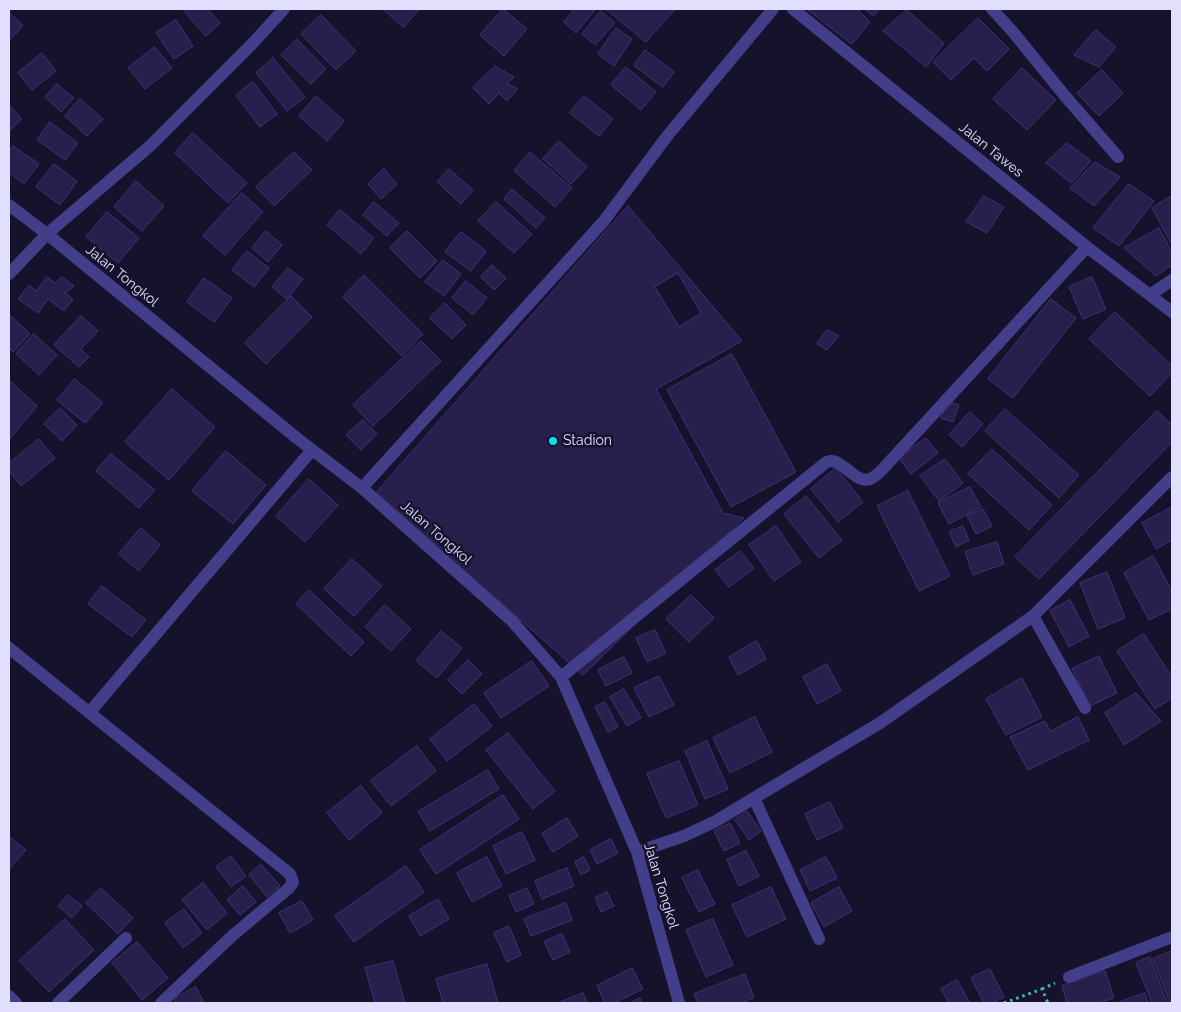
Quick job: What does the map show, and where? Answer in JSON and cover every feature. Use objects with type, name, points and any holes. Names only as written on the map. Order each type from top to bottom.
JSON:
[{"type":"street","points":[[9,274],[47,234],[150,146],[252,44],[284,9]]},
{"type":"street","points":[[362,488],[603,222],[668,135],[774,9]]},
{"type":"street","name":"Jalan Tawes","points":[[793,9],[1087,248],[1172,312]]},
{"type":"street","points":[[992,9],[1118,157]]},
{"type":"street","name":"Jalan Tongkol","points":[[9,204],[312,450],[362,488],[512,621],[562,677],[637,852],[679,1003]]},
{"type":"street","points":[[562,677],[827,462],[836,462],[864,480],[880,472],[1087,248]]},
{"type":"street","points":[[1150,295],[1172,280]]},
{"type":"street","points":[[89,713],[312,450]]},
{"type":"street","points":[[637,852],[684,836],[716,821],[880,723],[1033,616],[1172,477]]},
{"type":"street","points":[[1033,616],[1085,708]]},
{"type":"street","points":[[9,648],[290,874],[292,878],[293,882],[289,888],[232,936],[161,1003]]},
{"type":"street","points":[[754,798],[819,939]]},
{"type":"street","points":[[1070,977],[1172,937]]},
{"type":"street","points":[[58,1003],[126,938]]},
{"type":"street","points":[[9,996],[16,1003]]},
{"type":"path","points":[[1004,1003],[1042,989],[1048,1003]]},
{"type":"building","points":[[183,9],[208,9],[220,23],[206,36]]},
{"type":"building","points":[[383,9],[419,9],[404,27]]},
{"type":"building","points":[[503,9],[527,29],[504,56],[480,35]]},
{"type":"building","points":[[575,9],[595,10],[576,33],[564,22]]},
{"type":"building","points":[[606,9],[675,9],[646,42]]},
{"type":"building","points":[[807,9],[857,9],[870,22],[852,44]]},
{"type":"building","points":[[865,9],[880,9],[874,16]]},
{"type":"building","points":[[907,10],[944,43],[926,67],[883,31]]},
{"type":"building","points":[[601,11],[615,23],[595,45],[582,34]]},
{"type":"building","points":[[9,12],[23,26],[9,41]]},
{"type":"building","points":[[321,15],[356,51],[336,70],[301,34]]},
{"type":"building","points":[[978,18],[1009,49],[987,71],[974,58],[951,80],[933,62]]},
{"type":"building","points":[[176,20],[193,46],[174,59],[156,33]]},
{"type":"building","points":[[616,28],[632,39],[614,66],[598,54]]},
{"type":"building","points":[[1096,30],[1116,47],[1099,67],[1074,55]]},
{"type":"building","points":[[297,39],[326,69],[311,84],[281,55]]},
{"type":"building","points":[[155,47],[172,68],[145,89],[128,68]]},
{"type":"building","points":[[645,50],[674,72],[663,87],[634,66]]},
{"type":"building","points":[[42,53],[56,71],[32,90],[18,73]]},
{"type":"building","points":[[273,58],[305,97],[287,111],[256,73]]},
{"type":"building","points":[[495,66],[514,77],[507,84],[518,89],[507,101],[499,93],[489,104],[473,88]]},
{"type":"building","points":[[626,67],[656,92],[641,110],[611,85]]},
{"type":"building","points":[[1022,68],[1056,100],[1027,130],[993,99]]},
{"type":"building","points":[[1102,70],[1123,93],[1099,116],[1077,93]]},
{"type":"building","points":[[253,82],[277,114],[260,127],[236,95]]},
{"type":"building","points":[[57,84],[74,98],[61,112],[45,97]]},
{"type":"building","points":[[316,96],[344,121],[327,141],[299,116]]},
{"type":"building","points":[[584,96],[613,119],[599,136],[570,113]]},
{"type":"building","points":[[80,99],[103,119],[87,136],[65,116]]},
{"type":"building","points":[[9,105],[22,119],[9,131]]},
{"type":"building","points":[[50,122],[78,143],[65,160],[37,140]]},
{"type":"building","points":[[193,133],[247,183],[228,203],[175,153]]},
{"type":"building","points":[[559,141],[587,167],[571,184],[543,159]]},
{"type":"building","points":[[1067,143],[1091,161],[1071,183],[1046,163]]},
{"type":"building","points":[[13,146],[39,164],[24,184],[9,172],[9,152]]},
{"type":"building","points":[[294,152],[312,170],[274,206],[256,187]]},
{"type":"building","points":[[530,152],[572,188],[555,207],[514,171]]},
{"type":"building","points":[[1095,162],[1120,177],[1094,206],[1070,188]]},
{"type":"building","points":[[54,164],[77,181],[60,205],[36,187]]},
{"type":"building","points":[[384,169],[397,184],[381,199],[368,184]]},
{"type":"building","points":[[449,169],[473,190],[461,204],[437,182]]},
{"type":"building","points":[[136,181],[164,206],[142,231],[114,207]]},
{"type":"building","points":[[1129,184],[1154,201],[1119,246],[1093,228]]},
{"type":"building","points":[[512,189],[545,218],[536,228],[504,199]]},
{"type":"building","points":[[242,193],[263,212],[225,255],[203,236]]},
{"type":"building","points":[[984,196],[1004,207],[987,233],[966,222]]},
{"type":"building","points":[[1172,196],[1172,245],[1152,208]]},
{"type":"building","points":[[374,202],[399,223],[387,236],[363,215]]},
{"type":"building","points":[[496,202],[532,234],[514,253],[478,221]]},
{"type":"building","name":"Stadion","points":[[628,206],[742,341],[656,389],[723,513],[744,518],[583,675],[376,493]]},
{"type":"building","points":[[340,210],[374,238],[361,254],[327,225]]},
{"type":"building","points":[[107,212],[139,238],[118,263],[86,237]]},
{"type":"building","points":[[1159,228],[1172,252],[1172,265],[1156,276],[1124,248]]},
{"type":"building","points":[[266,231],[282,245],[268,262],[252,248]]},
{"type":"building","points":[[407,231],[437,261],[420,278],[390,248]]},
{"type":"building","points":[[461,232],[486,251],[471,271],[445,252]]},
{"type":"building","points":[[247,251],[269,268],[254,287],[232,270]]},
{"type":"building","points":[[443,260],[461,274],[444,296],[425,282]]},
{"type":"building","points":[[492,265],[506,278],[494,290],[481,277]]},
{"type":"building","points":[[288,268],[303,279],[287,299],[272,287]]},
{"type":"building","points":[[678,273],[701,313],[679,327],[655,287]]},
{"type":"building","points":[[364,275],[423,334],[402,356],[343,297]]},
{"type":"building","points":[[47,277],[55,283],[62,277],[74,286],[65,293],[73,299],[64,311],[48,299],[38,313],[18,299],[29,285],[36,291]]},
{"type":"building","points":[[1092,277],[1106,309],[1083,319],[1069,287]]},
{"type":"building","points":[[204,278],[232,298],[214,322],[187,302]]},
{"type":"building","points":[[466,281],[487,298],[473,315],[452,298]]},
{"type":"building","points":[[291,296],[312,317],[266,364],[245,343]]},
{"type":"building","points":[[1051,299],[1076,318],[1013,398],[988,379]]},
{"type":"building","points":[[445,303],[466,325],[452,339],[430,318]]},
{"type":"building","points":[[1115,312],[1172,366],[1172,373],[1150,396],[1089,339]]},
{"type":"building","points":[[11,316],[30,334],[13,352],[9,348],[9,318]]},
{"type":"building","points":[[81,316],[98,331],[81,349],[89,357],[79,367],[54,345]]},
{"type":"building","points":[[827,330],[839,336],[827,350],[817,344]]},
{"type":"building","points":[[34,334],[57,355],[39,375],[16,354]]},
{"type":"building","points":[[421,341],[441,361],[373,426],[353,405]]},
{"type":"building","points":[[732,354],[796,472],[731,507],[667,390]]},
{"type":"building","points":[[75,379],[103,403],[85,423],[57,400]]},
{"type":"building","points":[[9,380],[37,406],[9,440]]},
{"type":"building","points":[[172,389],[215,427],[169,480],[125,442]]},
{"type":"building","points":[[948,401],[959,405],[953,422],[941,418]]},
{"type":"building","points":[[60,408],[77,425],[62,441],[44,424]]},
{"type":"building","points":[[1005,409],[1079,475],[1059,498],[985,431]]},
{"type":"building","points":[[1157,411],[1172,425],[1172,442],[1039,579],[1015,557]]},
{"type":"building","points":[[970,412],[983,424],[962,447],[949,435]]},
{"type":"building","points":[[363,420],[377,434],[361,450],[346,435]]},
{"type":"building","points":[[926,438],[938,453],[911,474],[899,458]]},
{"type":"building","points":[[39,439],[55,458],[21,486],[9,471],[9,463]]},
{"type":"building","points":[[992,449],[1052,505],[1029,530],[968,474]]},
{"type":"building","points":[[226,451],[266,485],[233,524],[192,491]]},
{"type":"building","points":[[111,454],[155,490],[139,508],[96,471]]},
{"type":"building","points":[[945,459],[963,483],[939,501],[920,476]]},
{"type":"building","points":[[836,468],[863,502],[838,522],[811,489]]},
{"type":"building","points":[[309,479],[338,505],[305,542],[276,516]]},
{"type":"building","points":[[970,487],[981,507],[949,524],[938,503]]},
{"type":"building","points":[[908,491],[950,576],[919,591],[877,506]]},
{"type":"building","points":[[806,496],[842,540],[819,558],[784,514]]},
{"type":"building","points":[[1172,507],[1172,540],[1156,549],[1142,523]]},
{"type":"building","points":[[983,509],[992,526],[976,534],[967,516]]},
{"type":"building","points":[[776,526],[801,562],[774,581],[749,545]]},
{"type":"building","points":[[963,526],[969,540],[956,547],[949,532]]},
{"type":"building","points":[[141,528],[160,545],[139,571],[119,554]]},
{"type":"building","points":[[997,542],[1004,564],[973,575],[965,552]]},
{"type":"building","points":[[740,551],[754,568],[729,587],[715,570]]},
{"type":"building","points":[[1153,556],[1172,591],[1172,609],[1149,620],[1124,573]]},
{"type":"building","points":[[352,559],[382,586],[354,616],[324,589]]},
{"type":"building","points":[[1107,572],[1125,618],[1098,629],[1080,583]]},
{"type":"building","points":[[102,586],[146,620],[132,637],[88,604]]},
{"type":"building","points":[[309,590],[364,642],[351,656],[296,604]]},
{"type":"building","points":[[691,595],[714,618],[689,642],[666,619]]},
{"type":"building","points":[[1070,600],[1089,636],[1069,647],[1050,611]]},
{"type":"building","points":[[385,605],[411,629],[391,651],[365,627]]},
{"type":"building","points":[[655,630],[666,653],[647,662],[636,638]]},
{"type":"building","points":[[441,631],[462,648],[437,678],[416,661]]},
{"type":"building","points":[[1144,634],[1172,677],[1172,698],[1155,709],[1117,651]]},
{"type":"building","points":[[757,641],[766,659],[738,675],[729,657]]},
{"type":"building","points":[[1099,656],[1117,693],[1090,706],[1072,669]]},
{"type":"building","points":[[624,657],[632,673],[606,686],[598,670]]},
{"type":"building","points":[[468,660],[482,674],[462,694],[448,680]]},
{"type":"building","points":[[532,661],[549,686],[501,718],[484,693]]},
{"type":"building","points":[[827,664],[841,691],[817,704],[803,677]]},
{"type":"building","points":[[659,676],[674,705],[649,717],[634,688]]},
{"type":"building","points":[[1022,678],[1042,717],[1006,735],[986,699]]},
{"type":"building","points":[[624,689],[641,718],[627,726],[610,697]]},
{"type":"building","points":[[1136,693],[1161,721],[1124,745],[1105,713]]},
{"type":"building","points":[[605,702],[618,727],[608,732],[595,707]]},
{"type":"building","points":[[474,704],[492,726],[447,761],[430,739]]},
{"type":"building","points":[[755,717],[772,752],[730,773],[713,738]]},
{"type":"building","points":[[1078,717],[1089,740],[1028,770],[1010,737],[1045,721],[1050,731]]},
{"type":"building","points":[[508,733],[555,791],[533,809],[486,750]]},
{"type":"building","points":[[707,741],[728,789],[705,799],[685,751]]},
{"type":"building","points":[[417,746],[436,771],[391,806],[371,781]]},
{"type":"building","points":[[679,761],[698,805],[666,818],[647,774]]},
{"type":"building","points":[[488,770],[499,789],[430,831],[418,812]]},
{"type":"building","points":[[361,786],[382,813],[349,840],[327,813]]},
{"type":"building","points":[[503,795],[519,819],[436,874],[420,850]]},
{"type":"building","points":[[830,802],[843,828],[817,840],[805,814]]},
{"type":"building","points":[[747,811],[761,831],[749,840],[735,820]]},
{"type":"building","points":[[567,818],[578,836],[553,852],[542,834]]},
{"type":"building","points":[[730,823],[740,843],[724,851],[714,831]]},
{"type":"building","points":[[522,832],[535,860],[506,874],[493,846]]},
{"type":"building","points":[[9,836],[26,850],[9,869]]},
{"type":"building","points":[[611,839],[618,853],[597,864],[590,850]]},
{"type":"building","points":[[746,851],[759,876],[739,886],[727,860]]},
{"type":"building","points":[[231,856],[246,876],[231,887],[216,867]]},
{"type":"building","points":[[487,857],[502,886],[472,902],[457,873]]},
{"type":"building","points":[[584,857],[590,870],[581,875],[575,862]]},
{"type":"building","points":[[826,857],[837,878],[810,891],[800,870]]},
{"type":"building","points":[[261,864],[280,886],[267,897],[249,875]]},
{"type":"building","points":[[406,866],[424,892],[354,942],[335,916]]},
{"type":"building","points":[[567,868],[574,886],[542,899],[535,881]]},
{"type":"building","points":[[698,870],[715,904],[699,912],[682,878]]},
{"type":"building","points":[[203,883],[227,913],[207,930],[182,900]]},
{"type":"building","points":[[243,886],[256,902],[240,915],[227,900]]},
{"type":"building","points":[[771,887],[786,919],[747,937],[732,905]]},
{"type":"building","points":[[839,887],[852,911],[824,927],[811,903]]},
{"type":"building","points":[[101,888],[133,918],[118,934],[86,903]]},
{"type":"building","points":[[527,888],[534,904],[516,912],[509,896]]},
{"type":"building","points":[[607,892],[614,906],[601,912],[595,898]]},
{"type":"building","points":[[68,895],[82,906],[72,918],[58,906]]},
{"type":"building","points":[[438,899],[449,919],[420,936],[409,916]]},
{"type":"building","points":[[302,901],[313,920],[290,933],[279,913]]},
{"type":"building","points":[[566,903],[572,920],[531,936],[524,919]]},
{"type":"building","points":[[184,909],[202,933],[183,948],[165,923]]},
{"type":"building","points":[[65,919],[94,950],[49,992],[19,961]]},
{"type":"building","points":[[713,919],[733,965],[706,977],[686,930]]},
{"type":"building","points":[[509,926],[521,955],[507,962],[494,933]]},
{"type":"building","points":[[562,934],[570,952],[553,960],[544,942]]},
{"type":"building","points":[[137,942],[168,978],[142,1000],[112,963]]},
{"type":"building","points":[[1172,951],[1172,1003],[1170,1003],[1153,959]]},
{"type":"building","points":[[1150,957],[1167,1003],[1152,1003],[1136,963]]},
{"type":"building","points":[[393,961],[405,1003],[375,1003],[365,968]]},
{"type":"building","points":[[487,964],[498,1003],[443,1003],[436,979]]},
{"type":"building","points":[[632,968],[643,989],[614,1003],[605,1003],[597,986]]},
{"type":"building","points":[[990,969],[1004,997],[992,1003],[984,1003],[971,978]]},
{"type":"building","points":[[1105,971],[1114,998],[1099,1003],[1067,1003],[1062,986]]},
{"type":"building","points":[[745,974],[754,998],[741,1003],[698,1003],[694,994]]},
{"type":"building","points":[[957,980],[970,1003],[949,1003],[941,989]]},
{"type":"building","points":[[196,987],[204,1003],[176,1003],[173,999]]},
{"type":"building","points":[[583,993],[587,1003],[561,1002]]},
{"type":"building","points":[[1145,993],[1148,1003],[1117,1003]]},
{"type":"building","points":[[640,998],[642,1003],[631,1003]]},
{"type":"place","name":"Stadion","points":[[553,441]]}]
